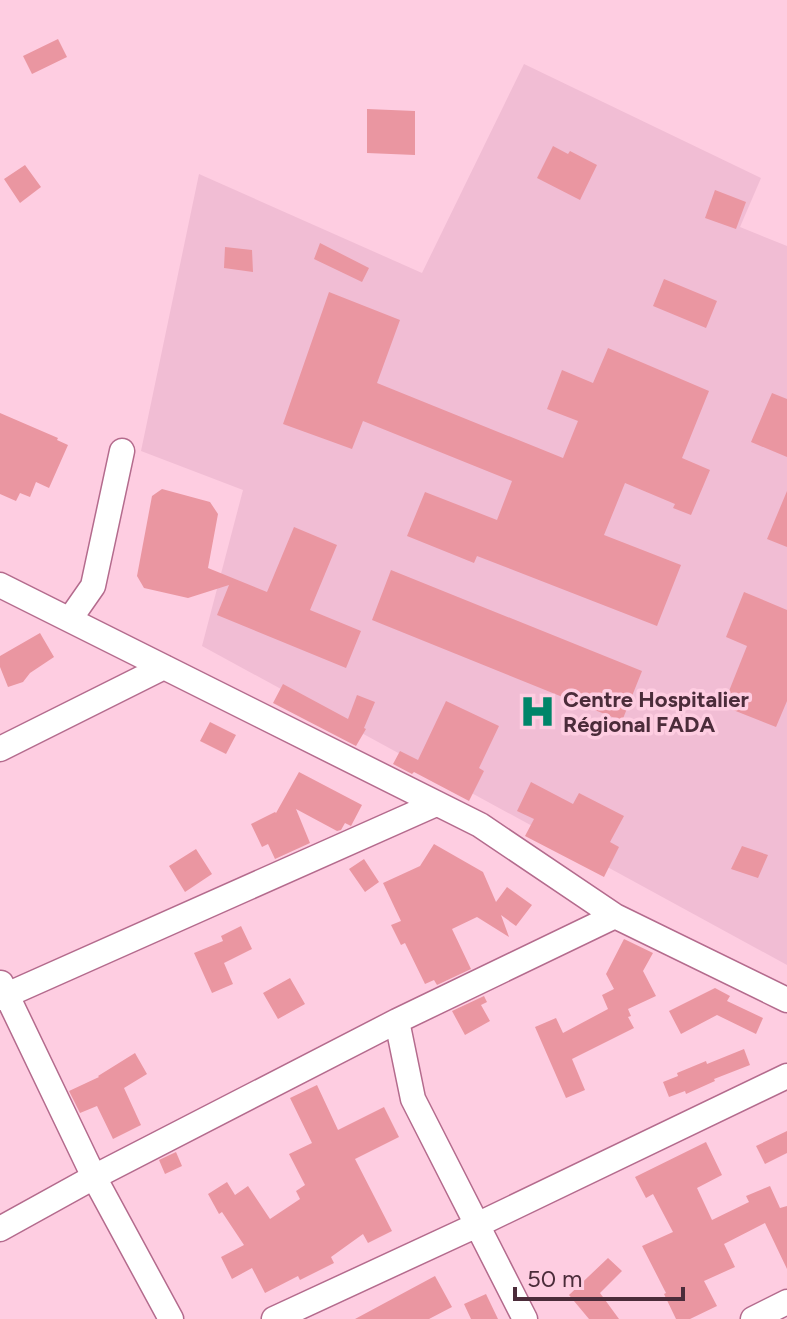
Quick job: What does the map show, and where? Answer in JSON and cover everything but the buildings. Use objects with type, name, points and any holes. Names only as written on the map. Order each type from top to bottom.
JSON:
[{"type":"street","points":[[70,619],[93,586],[122,451]]},
{"type":"street","points":[[0,585],[480,825],[615,916],[787,1000]]},
{"type":"street","points":[[0,749],[164,667]]},
{"type":"street","points":[[171,1319],[94,1177],[3,991],[436,804]]},
{"type":"street","points":[[0,1229],[94,1177],[397,1021],[615,916]]},
{"type":"street","points":[[397,1021],[413,1099],[525,1319]]},
{"type":"street","points":[[274,1319],[787,1076]]},
{"type":"shaded area","points":[[524,64],[761,178],[740,227],[787,246],[787,965],[202,646],[243,490],[141,451],[199,174],[422,273]]},
{"type":"place","name":"Centre Hospitalier Régional FADA","points":[[537,712]]}]
